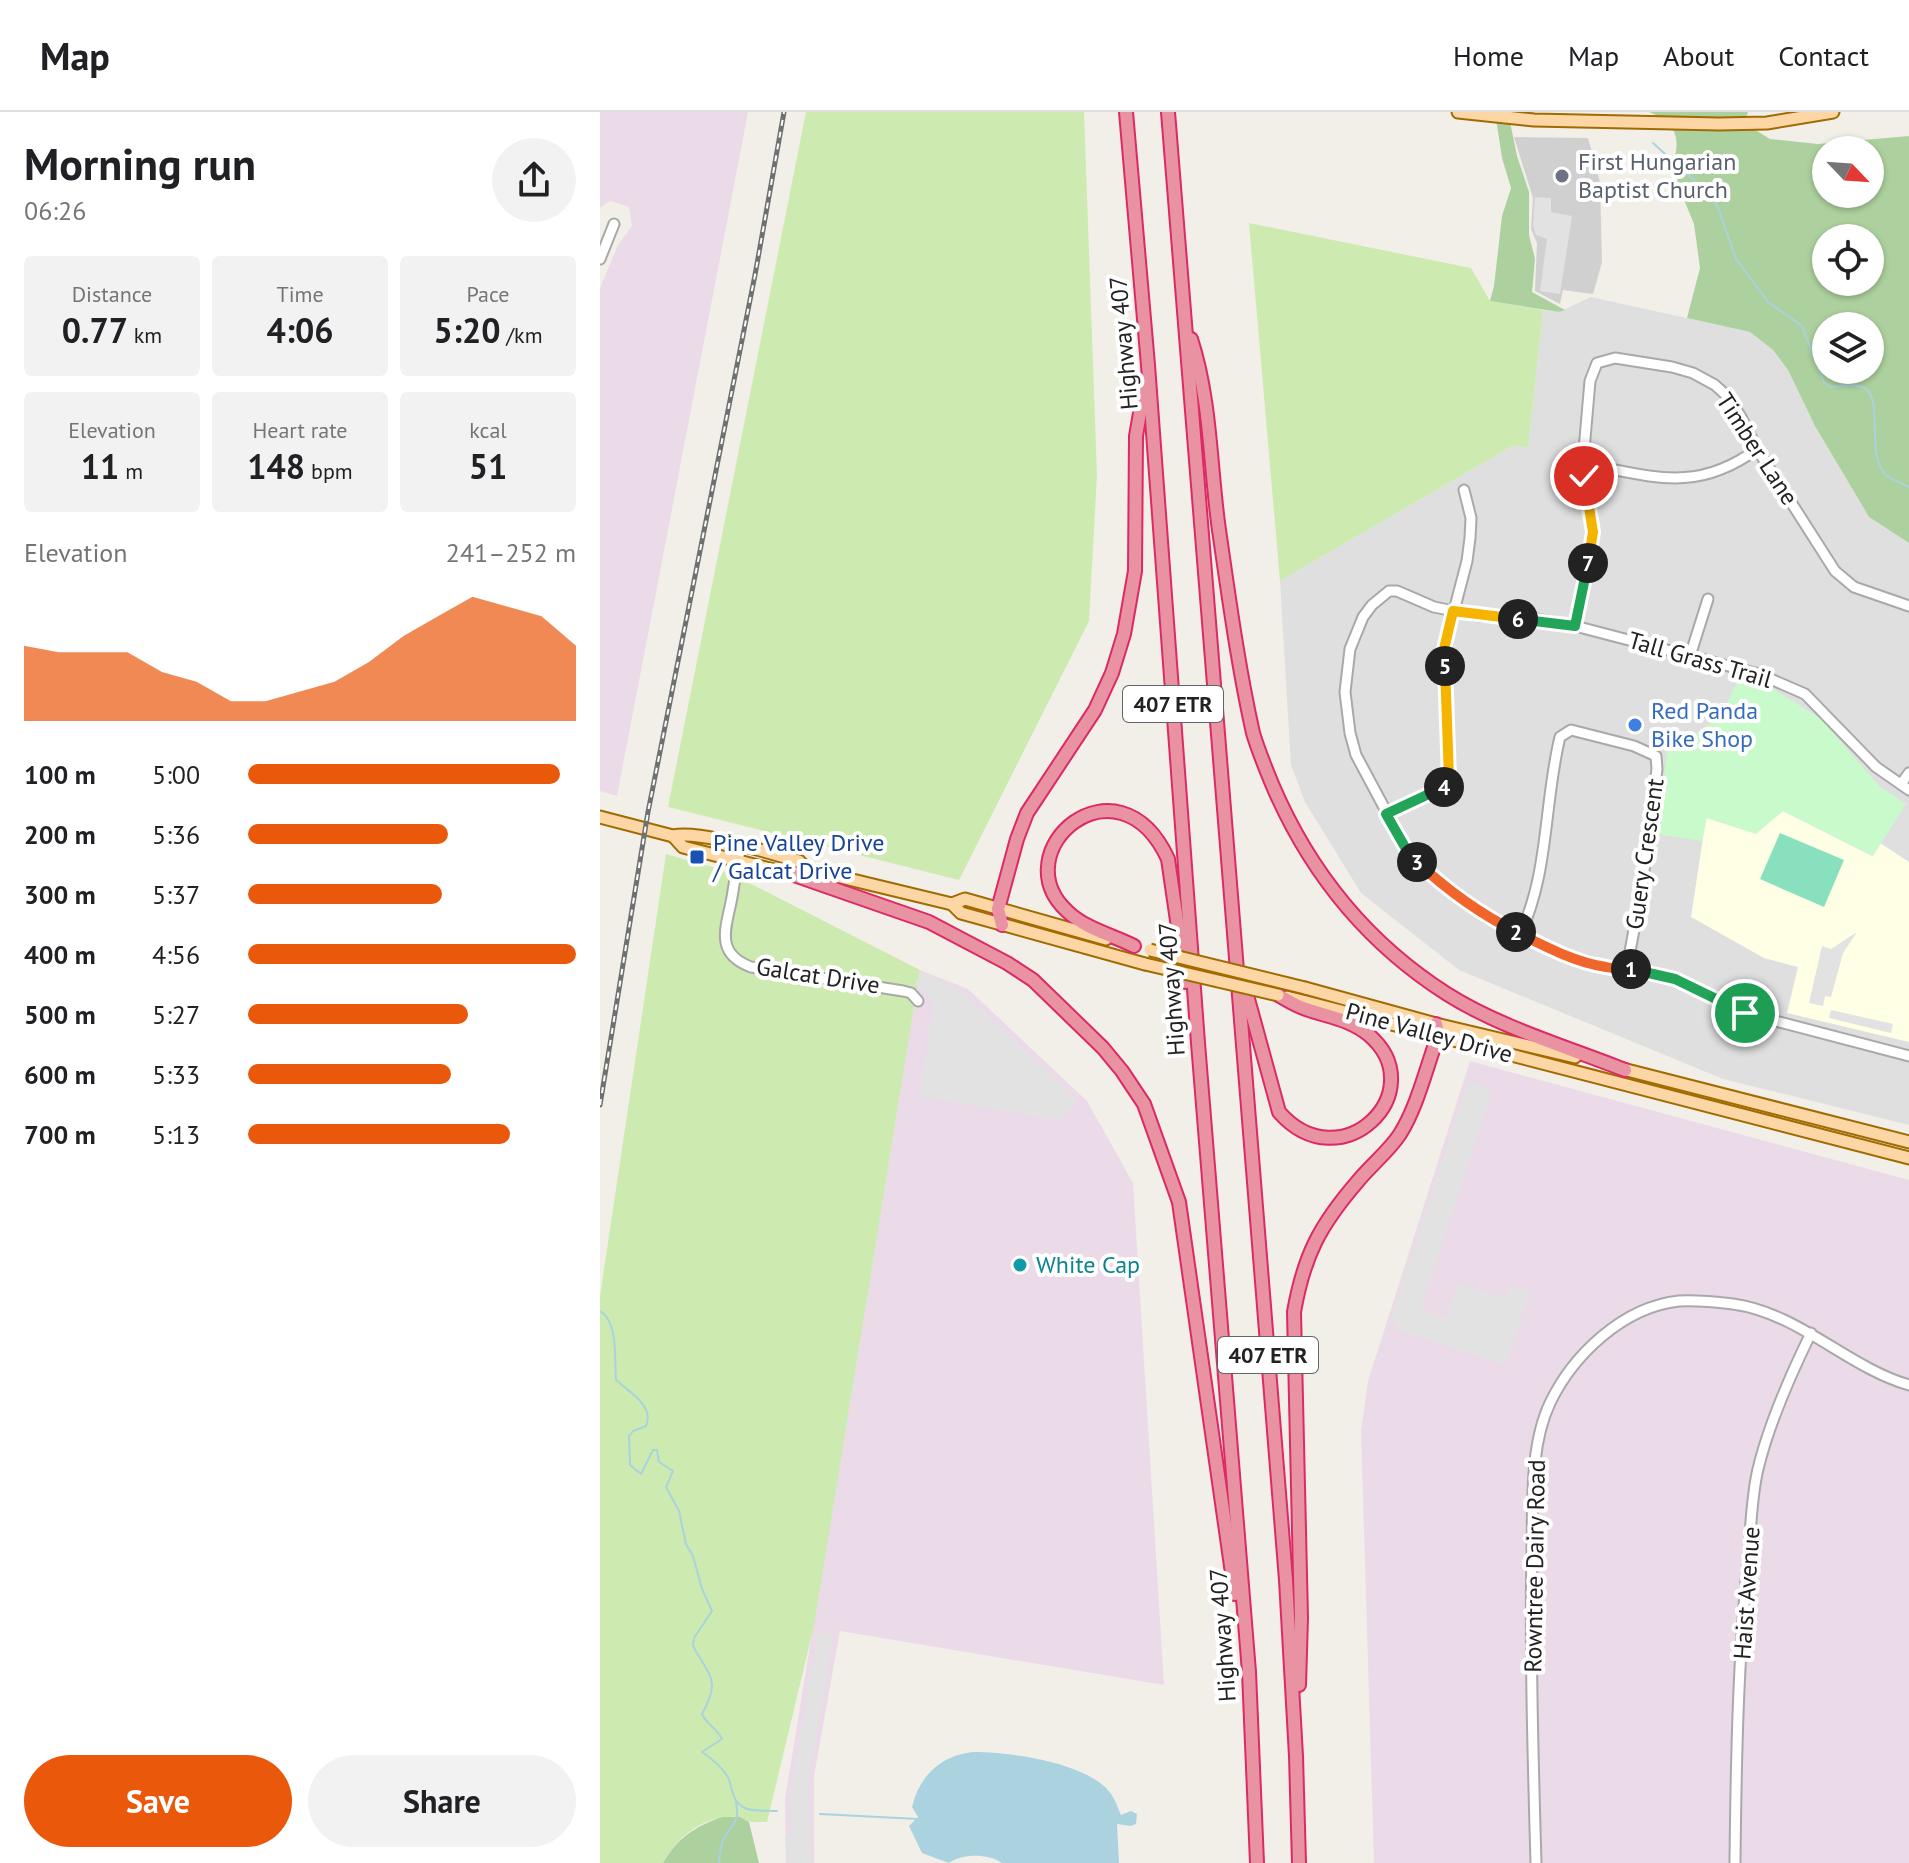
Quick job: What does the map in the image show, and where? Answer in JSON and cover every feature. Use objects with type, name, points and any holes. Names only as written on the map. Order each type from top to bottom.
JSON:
[{"type":"highway","name":"Highway 407","points":[[1126,112],[1249,1672],[1257,1863]]},
{"type":"highway","name":"407 ETR","points":[[1168,112],[1285,1566],[1299,1863]]},
{"type":"highway","points":[[1184,316],[1201,370],[1216,509],[1254,735],[1284,811],[1317,871],[1365,927],[1449,995],[1502,1022],[1625,1070]]},
{"type":"highway","points":[[1002,925],[998,909],[1027,813],[1095,710],[1112,673],[1124,634],[1135,571],[1136,436],[1148,365]]},
{"type":"highway","points":[[1134,946],[1081,922],[1062,906],[1051,889],[1048,873],[1054,847],[1064,830],[1078,817],[1100,811],[1122,814],[1147,827],[1161,844],[1168,859],[1183,970],[1198,1043]]},
{"type":"highway","points":[[794,875],[929,922],[1033,980],[1103,1048],[1144,1104],[1179,1202],[1228,1550],[1249,1672]]},
{"type":"highway","points":[[1236,954],[1279,1112],[1289,1124],[1310,1136],[1344,1137],[1359,1131],[1385,1106],[1391,1077],[1387,1059],[1379,1045],[1356,1026],[1278,995]]},
{"type":"highway","points":[[1296,1756],[1301,1618],[1294,1312],[1299,1282],[1329,1214],[1399,1136],[1412,1112],[1437,1030]]},
{"type":"main road","points":[[1458,112],[1524,119],[1719,124],[1767,123],[1833,112]]},
{"type":"main road","name":"Pine Valley Drive","points":[[600,817],[673,836],[685,834],[799,861],[807,869],[952,904],[961,913],[1002,925],[1145,964],[1278,995]]},
{"type":"main road","name":"Pine Valley Drive","points":[[673,836],[683,847],[794,875]]},
{"type":"main road","points":[[794,875],[807,869]]},
{"type":"main road","name":"Pine Valley Drive","points":[[952,904],[965,899],[1134,946],[1305,988],[1437,1030],[1909,1158]]},
{"type":"main road","name":"Pine Valley Drive","points":[[1299,1003],[1625,1070],[1909,1142]]},
{"type":"street","points":[[600,259],[614,224]]},
{"type":"street","name":"Timber Lane","points":[[1575,626],[1593,540],[1584,464],[1590,381],[1597,363],[1608,359],[1672,367],[1709,380],[1728,397],[1757,449],[1835,571],[1854,587],[1909,606]]},
{"type":"street","points":[[1584,464],[1687,479],[1718,472],[1757,449]]},
{"type":"street","points":[[1464,490],[1471,518],[1470,538],[1444,649],[1449,778],[1438,791],[1386,814],[1409,854],[1438,881],[1487,917],[1559,953],[1606,967],[1627,968],[1675,979],[1732,1008],[1769,1021],[1909,1056]]},
{"type":"street","name":"Tall Grass Trail","points":[[1386,814],[1356,755],[1345,692],[1350,649],[1363,617],[1389,591],[1453,611],[1575,626],[1766,676],[1805,694],[1847,733],[1876,767],[1905,787]]},
{"type":"street","points":[[1690,656],[1708,599]]},
{"type":"street","name":"Guery Crescent","points":[[1520,934],[1537,887],[1548,792],[1560,737],[1571,730],[1634,746],[1656,756],[1657,769],[1642,886],[1627,968]]},
{"type":"street","points":[[1905,787],[1909,773]]},
{"type":"street","name":"Galcat Drive","points":[[741,847],[724,935],[728,949],[739,961],[751,967],[903,991],[911,993],[918,1001]]},
{"type":"street","name":"Rowntree Dairy Road","points":[[1536,1863],[1531,1613],[1533,1499],[1539,1436],[1550,1403],[1572,1366],[1588,1348],[1627,1321],[1648,1310],[1678,1301],[1753,1308],[1811,1333],[1863,1364],[1909,1385]]},
{"type":"street","name":"Haist Avenue","points":[[1735,1863],[1737,1730],[1754,1495],[1773,1422],[1811,1333]]},
{"type":"shaded area","points":[[600,112],[748,112],[617,796],[600,791],[600,288],[618,245],[632,226],[629,207],[610,201],[600,208]]},
{"type":"shaded area","points":[[1514,137],[1588,138],[1600,182],[1602,262],[1593,294],[1563,290],[1560,304],[1535,291],[1537,243],[1531,229],[1533,198]]},
{"type":"shaded area","points":[[1535,197],[1551,198],[1551,212],[1572,216],[1560,294],[1540,291],[1547,239],[1536,235],[1533,226]]},
{"type":"shaded area","points":[[1591,297],[1750,332],[1773,350],[1788,370],[1815,426],[1869,517],[1909,543],[1909,1125],[1723,1079],[1459,970],[1361,893],[1305,802],[1291,765],[1280,581],[1514,445],[1528,448],[1543,310],[1559,312]]},
{"type":"shaded area","points":[[1783,811],[1872,856],[1880,843],[1909,862],[1909,1042],[1787,1013],[1798,967],[1764,958],[1691,917],[1706,818],[1756,833]]},
{"type":"shaded area","points":[[1857,932],[1843,953],[1831,997],[1825,996],[1823,1006],[1809,1003],[1822,946],[1831,949]]},
{"type":"shaded area","points":[[920,970],[968,989],[1087,1101],[1133,1183],[1164,1685],[840,1631],[814,1776],[814,1863],[786,1863],[785,1799]]},
{"type":"shaded area","points":[[923,973],[960,990],[1078,1100],[1059,1120],[919,1096],[934,1002],[915,984]]},
{"type":"shaded area","points":[[1831,1010],[1893,1024],[1891,1033],[1829,1018]]},
{"type":"shaded area","points":[[1470,1061],[1909,1180],[1909,1863],[1374,1863],[1361,1431],[1368,1381]]},
{"type":"shaded area","points":[[1468,1082],[1492,1090],[1421,1310],[1446,1318],[1458,1283],[1505,1298],[1509,1286],[1525,1291],[1527,1287],[1531,1288],[1506,1365],[1396,1329],[1397,1322],[1390,1320]]},
{"type":"shaded area","points":[[818,1632],[833,1635],[808,1784],[811,1863],[787,1863],[785,1836],[792,1836],[790,1797]]},
{"type":"green space","points":[[806,112],[1084,112],[1097,475],[1089,621],[959,880],[668,807]]},
{"type":"green space","points":[[1495,112],[1508,112],[1517,156],[1529,192],[1529,235],[1535,259],[1532,292],[1565,310],[1559,312],[1490,301],[1502,216],[1511,188],[1502,158]]},
{"type":"green space","points":[[1649,112],[1748,112],[1744,123],[1770,139],[1812,143],[1812,208],[1884,208],[1884,138],[1909,136],[1909,543],[1869,517],[1815,426],[1788,370],[1773,350],[1750,332],[1687,318],[1700,268],[1694,224],[1671,168],[1677,141],[1672,127]]},
{"type":"green space","points":[[1249,223],[1471,268],[1490,301],[1543,310],[1528,448],[1514,445],[1280,581]]},
{"type":"green space","points":[[1739,679],[1772,688],[1821,719],[1879,786],[1906,804],[1873,856],[1783,811],[1756,834],[1707,818],[1702,841],[1657,834],[1667,753],[1719,718]]},
{"type":"green space","points":[[1780,833],[1844,860],[1824,907],[1760,879]]},
{"type":"green space","points":[[666,854],[716,868],[920,970],[814,1626],[767,1822],[724,1817],[703,1824],[684,1836],[663,1863],[600,1863],[600,1296]]},
{"type":"green space","points":[[722,1817],[740,1817],[749,1822],[759,1863],[663,1863],[688,1834]]},
{"type":"water","points":[[975,1752],[1009,1754],[1051,1762],[1090,1776],[1105,1787],[1121,1815],[1131,1811],[1137,1814],[1136,1824],[1117,1824],[1119,1863],[1002,1863],[976,1856],[949,1863],[922,1853],[909,1826],[918,1817],[912,1807],[920,1786],[942,1762]]},
{"type":"waterway","points":[[1653,143],[1705,190],[1717,205],[1736,259],[1768,302],[1802,326],[1824,382],[1830,387],[1858,386],[1869,392],[1873,401],[1876,454],[1880,466],[1888,477],[1909,487]]},
{"type":"waterway","points":[[600,1311],[606,1316],[613,1332],[616,1380],[639,1400],[647,1412],[646,1426],[629,1436],[630,1465],[641,1474],[653,1450],[657,1450],[659,1462],[673,1471],[666,1487],[679,1511],[686,1544],[712,1611],[694,1638],[693,1646],[712,1686],[702,1714],[722,1739],[702,1752],[724,1772],[741,1806],[752,1810],[777,1811]]},
{"type":"waterway","points":[[719,1863],[722,1843],[737,1816],[736,1802]]},
{"type":"waterway","points":[[820,1814],[918,1819]]},
{"type":"railway","points":[[600,1105],[648,812],[755,275],[784,112]]},
{"type":"place","name":"First Hungarian Baptist Church","points":[[1562,176]]},
{"type":"place","name":"Red Panda Bike Shop","points":[[1635,725]]},
{"type":"place","name":"Pine Valley Drive / Galcat Drive","points":[[697,857]]},
{"type":"place","name":"White Cap","points":[[1020,1265]]},
{"type":"route","points":[[1584,476],[1593,540],[1575,626],[1530,618],[1478,616],[1453,611],[1444,649],[1449,778],[1438,791],[1407,802],[1386,814],[1409,854],[1438,881],[1487,917],[1559,953],[1606,967],[1627,968],[1675,979],[1745,1013]]}]
